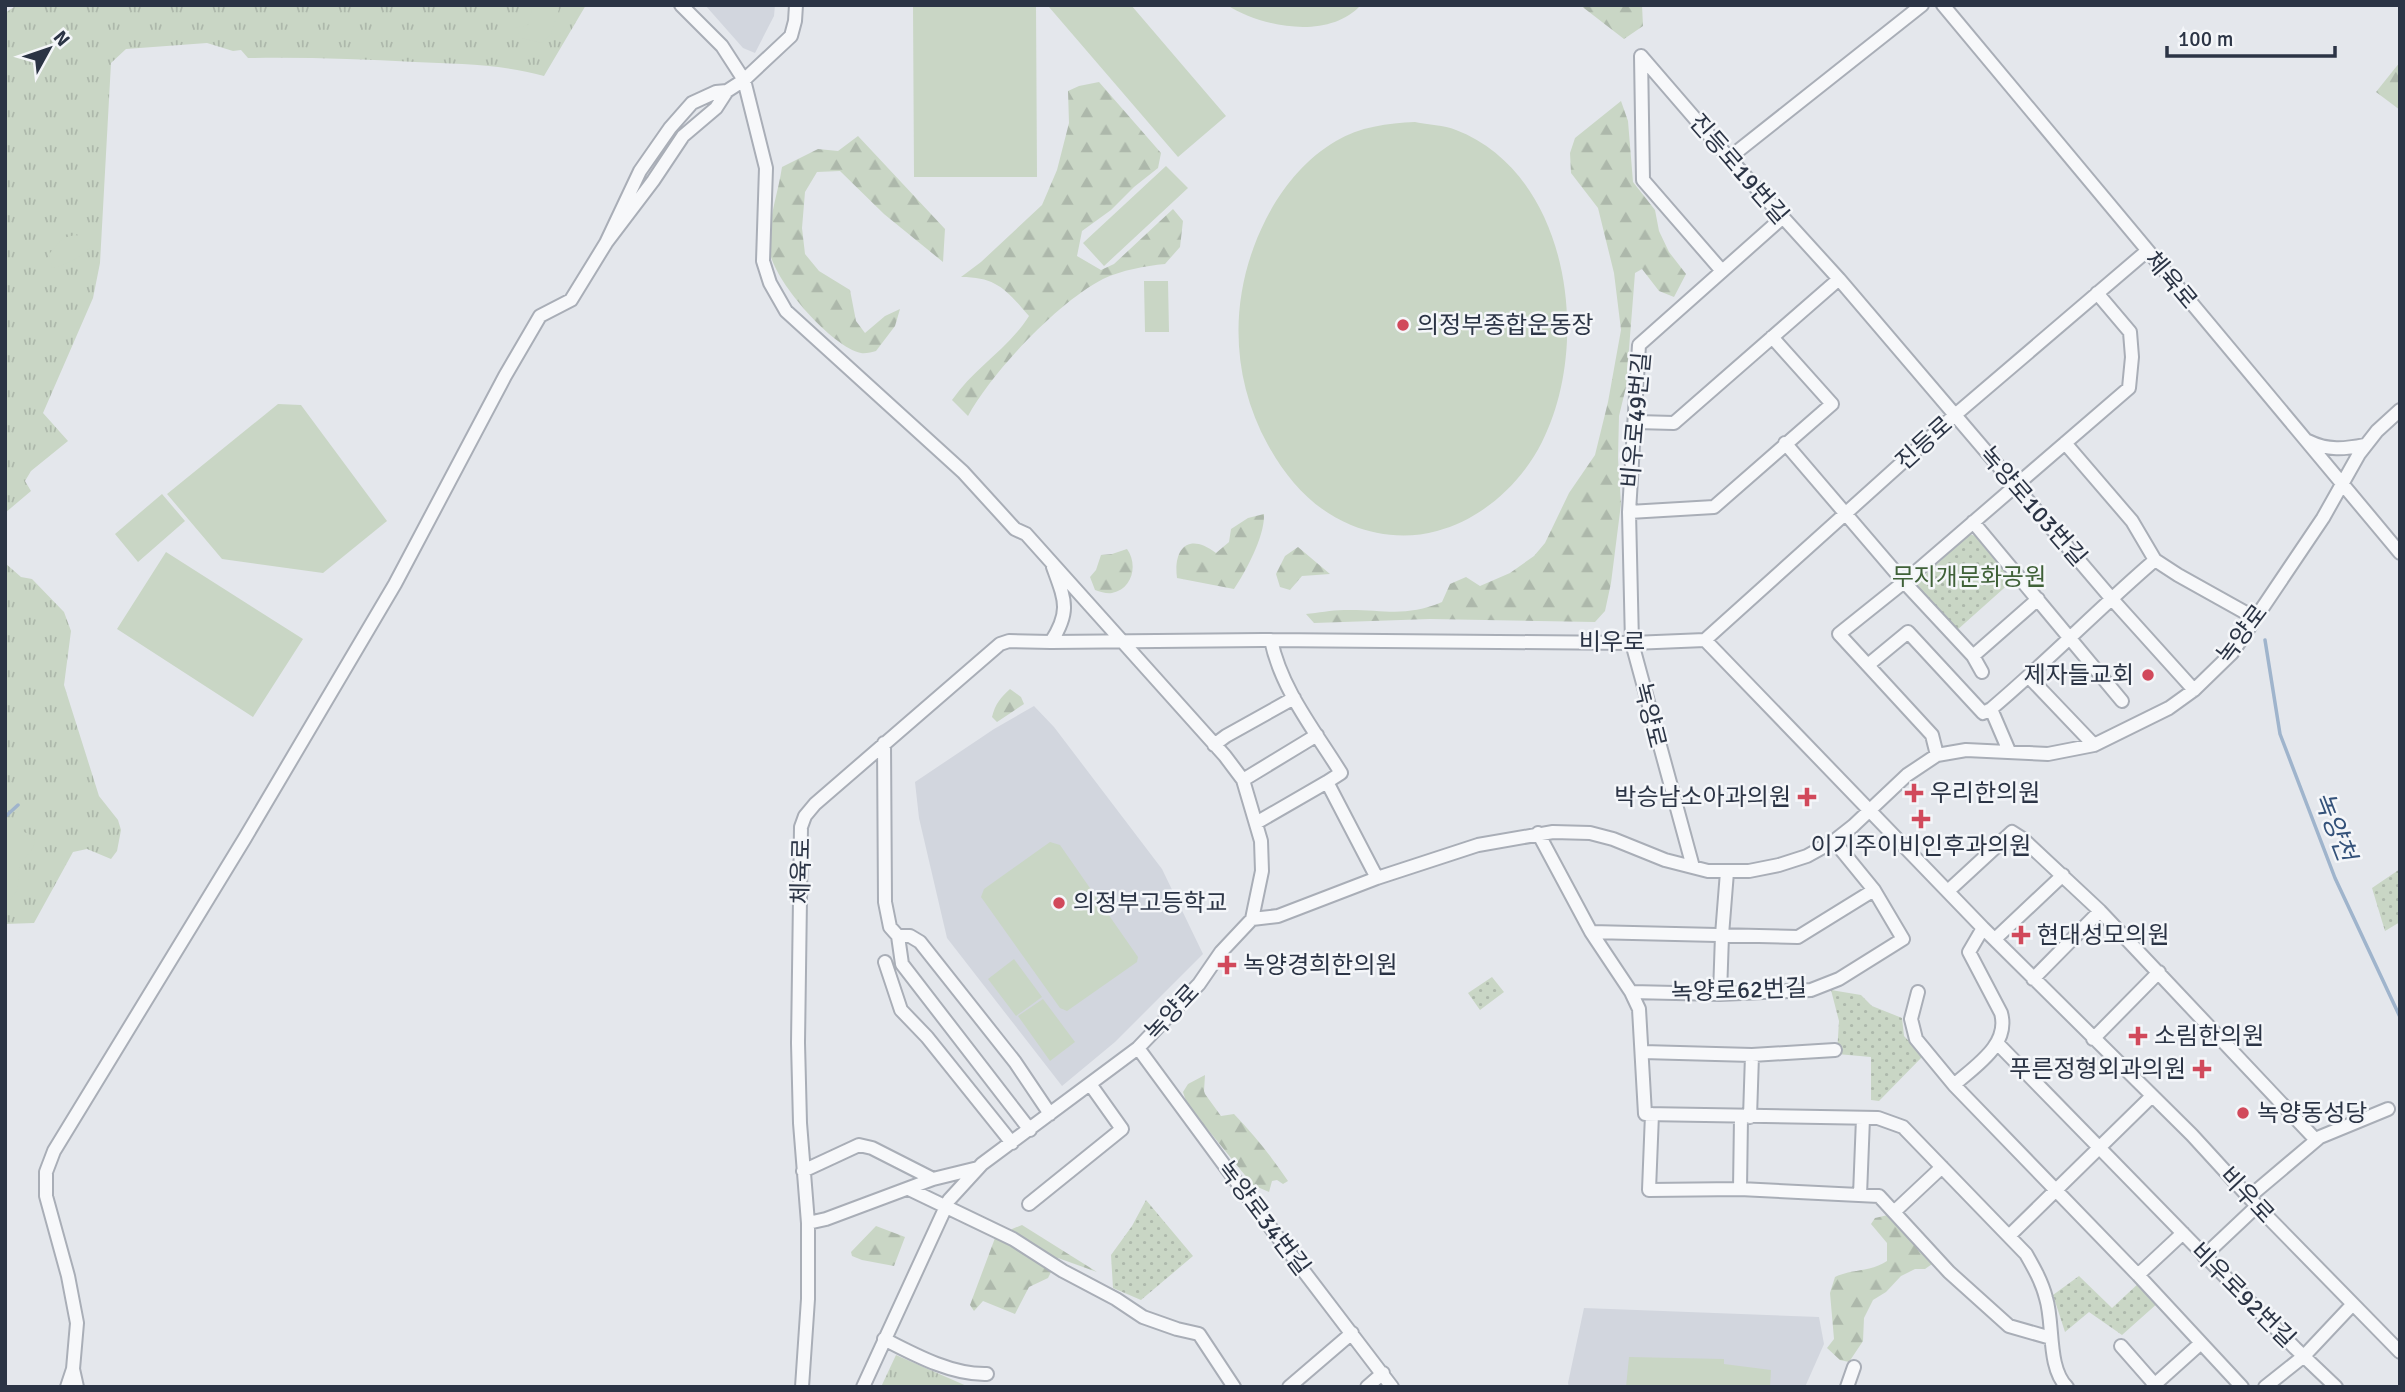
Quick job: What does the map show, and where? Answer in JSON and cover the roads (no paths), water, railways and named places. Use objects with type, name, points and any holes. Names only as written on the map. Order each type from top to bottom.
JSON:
[{"type":"street","points":[[681,5],[722,46],[744,80],[766,168],[763,261],[770,283],[786,311],[963,472],[1015,529],[1026,534],[1243,780],[1261,841],[1262,871],[1252,919]]},
{"type":"street","points":[[67,1387],[73,1369],[77,1323],[68,1276],[46,1196],[46,1172],[54,1151],[245,838],[388,595],[540,316],[571,300],[606,243],[640,171],[670,128],[692,103],[716,92],[727,91],[744,80],[791,36],[796,5]]},
{"type":"street","points":[[1728,158],[1922,5]]},
{"type":"street","name":"체육로","points":[[1943,5],[2400,553]]},
{"type":"street","name":"진등로19번길","points":[[1722,271],[1643,180],[1641,56],[1728,158],[1839,279],[1955,415]]},
{"type":"street","name":"비우로49번길","points":[[1632,643],[1629,512],[1639,345],[1782,218]]},
{"type":"street","name":"진등로","points":[[1705,640],[1955,415],[2147,251]]},
{"type":"street","points":[[1636,422],[1674,423],[1839,279]]},
{"type":"street","points":[[1937,755],[1932,734],[1839,634],[1904,582],[2129,388],[2132,357],[2130,332],[2096,293]]},
{"type":"street","points":[[1629,512],[1714,508],[1832,404],[1772,337]]},
{"type":"street","name":"녹양로","points":[[863,1387],[945,1206],[978,1168],[1138,1048],[1199,984],[1221,952],[1252,919],[1278,916],[1377,878],[1478,845],[1538,833],[1571,831],[1590,834],[1613,839],[1665,860],[1727,872],[1779,865],[1807,856],[1834,841],[1907,775],[1937,755],[1966,750],[2048,754],[2094,746],[2154,716],[2194,690],[2232,653],[2323,519],[2365,445],[2400,410]]},
{"type":"street","name":"녹양로103번길","points":[[1955,415],[2111,598],[2194,690]]},
{"type":"street","points":[[2302,438],[2336,449],[2365,445]]},
{"type":"street","points":[[1785,443],[1904,582],[1973,656],[1982,672]]},
{"type":"street","points":[[2065,443],[2132,521],[2155,560],[2178,576],[2255,618]]},
{"type":"street","points":[[1973,522],[2122,701]]},
{"type":"street","points":[[1051,560],[1065,602],[1062,623],[1051,642]]},
{"type":"street","points":[[1868,665],[1908,632],[1983,713],[2029,677],[2155,560]]},
{"type":"street","points":[[1973,656],[2038,599]]},
{"type":"street","points":[[1256,823],[1341,773],[1294,698],[1275,661],[1271,640]]},
{"type":"street","name":"비우로","points":[[1120,641],[1632,643],[1705,640],[2033,979],[2192,1135],[2400,1353]]},
{"type":"street","name":"체육로","points":[[802,1387],[807,1322],[808,1223],[803,1171],[798,1043],[801,827],[805,816],[884,743],[1000,644],[1009,641],[1120,641]]},
{"type":"street","name":"녹양로","points":[[1632,643],[1693,867]]},
{"type":"street","points":[[2029,677],[2094,746]]},
{"type":"street","points":[[1214,746],[1226,736],[1294,698]]},
{"type":"street","points":[[1991,709],[2009,751]]},
{"type":"street","points":[[1243,780],[1317,734]]},
{"type":"street","points":[[884,743],[885,902],[890,927],[898,936],[902,964],[1030,1130]]},
{"type":"street","points":[[1327,782],[1377,878]]},
{"type":"street","points":[[1948,891],[2012,832],[2023,839],[2100,911],[2159,972],[2314,1141]]},
{"type":"street","name":"녹양로62번길","points":[[1538,833],[1591,932],[1631,992],[1639,1009],[1645,1114],[1652,1114],[1649,1191],[1740,1189],[1879,1196],[1949,1272],[2009,1326],[2051,1338]]},
{"type":"street","name":"녹양로62번길","points":[[1631,992],[1720,994],[1811,990],[1839,979],[1903,939],[1874,890],[1834,841]]},
{"type":"street","points":[[1720,994],[1727,872]]},
{"type":"street","points":[[1995,939],[2063,875]]},
{"type":"street","name":"녹양로62번길","points":[[1591,932],[1798,937],[1874,890]]},
{"type":"street","points":[[2033,979],[2100,911]]},
{"type":"street","points":[[1954,1085],[1998,1044],[2004,1022],[1969,952],[1983,928]]},
{"type":"street","points":[[898,936],[910,936],[920,942],[1014,1062],[1050,1114]]},
{"type":"street","points":[[885,962],[901,1010],[927,1037],[1012,1143]]},
{"type":"street","points":[[2093,1039],[2159,972]]},
{"type":"street","points":[[1918,992],[1910,1019],[1916,1039],[1954,1085],[2242,1387]]},
{"type":"street","name":"비우로92번길","points":[[1998,1044],[2336,1387]]},
{"type":"street","name":"녹양로34번길","points":[[1138,1048],[1392,1387]]},
{"type":"street","points":[[1643,1052],[1752,1055],[1835,1050]]},
{"type":"street","points":[[1740,1189],[1752,1055]]},
{"type":"street","points":[[1029,1204],[1122,1129],[1090,1084]]},
{"type":"street","points":[[2009,1236],[2151,1096]]},
{"type":"street","points":[[2204,1256],[2253,1201],[2314,1141],[2388,1109]]},
{"type":"street","points":[[1652,1114],[1878,1118],[1903,1127],[2026,1254],[2047,1301],[2051,1338],[2062,1382],[2067,1387]]},
{"type":"street","points":[[1860,1195],[1863,1118]]},
{"type":"street","points":[[803,1171],[859,1145],[872,1147],[933,1179]]},
{"type":"street","points":[[1894,1212],[1942,1167]]},
{"type":"street","points":[[808,1223],[826,1219],[933,1179],[978,1168]]},
{"type":"street","points":[[909,1189],[1013,1239],[1143,1317],[1199,1334],[1234,1387]]},
{"type":"street","name":"비우로92번길","points":[[2138,1275],[2183,1233]]},
{"type":"street","points":[[2266,1387],[2304,1356],[2352,1305]]},
{"type":"street","points":[[1289,1387],[1352,1333]]},
{"type":"street","points":[[884,1339],[913,1354],[970,1374],[987,1374]]},
{"type":"street","points":[[2121,1346],[2155,1386],[2201,1343]]},
{"type":"street","points":[[1847,1387],[1854,1367]]},
{"type":"street","points":[[73,1369],[78,1387]]},
{"type":"street","points":[[1367,1387],[1383,1373]]},
{"type":"waterway","name":"녹양천","points":[[2265,640],[2280,734],[2335,878],[2400,1017]]},
{"type":"waterway","points":[[5,817],[18,805]]},
{"type":"place","name":"의정부종합운동장","points":[[1403,325]]},
{"type":"place","name":"제자들교회","points":[[2148,675]]},
{"type":"place","name":"우리한의원","points":[[1914,793]]},
{"type":"place","name":"박승남소아과의원","points":[[1807,797]]},
{"type":"place","name":"이기주이비인후과의원","points":[[1921,819]]},
{"type":"place","name":"의정부고등학교","points":[[1059,903]]},
{"type":"place","name":"현대성모의원","points":[[2021,935]]},
{"type":"place","name":"녹양경희한의원","points":[[1227,965]]},
{"type":"place","name":"소림한의원","points":[[2138,1036]]},
{"type":"place","name":"푸른정형외과의원","points":[[2202,1069]]},
{"type":"place","name":"녹양동성당","points":[[2243,1113]]},
{"type":"park label","name":"무지개문화공원","points":[[1969,577]]}]
